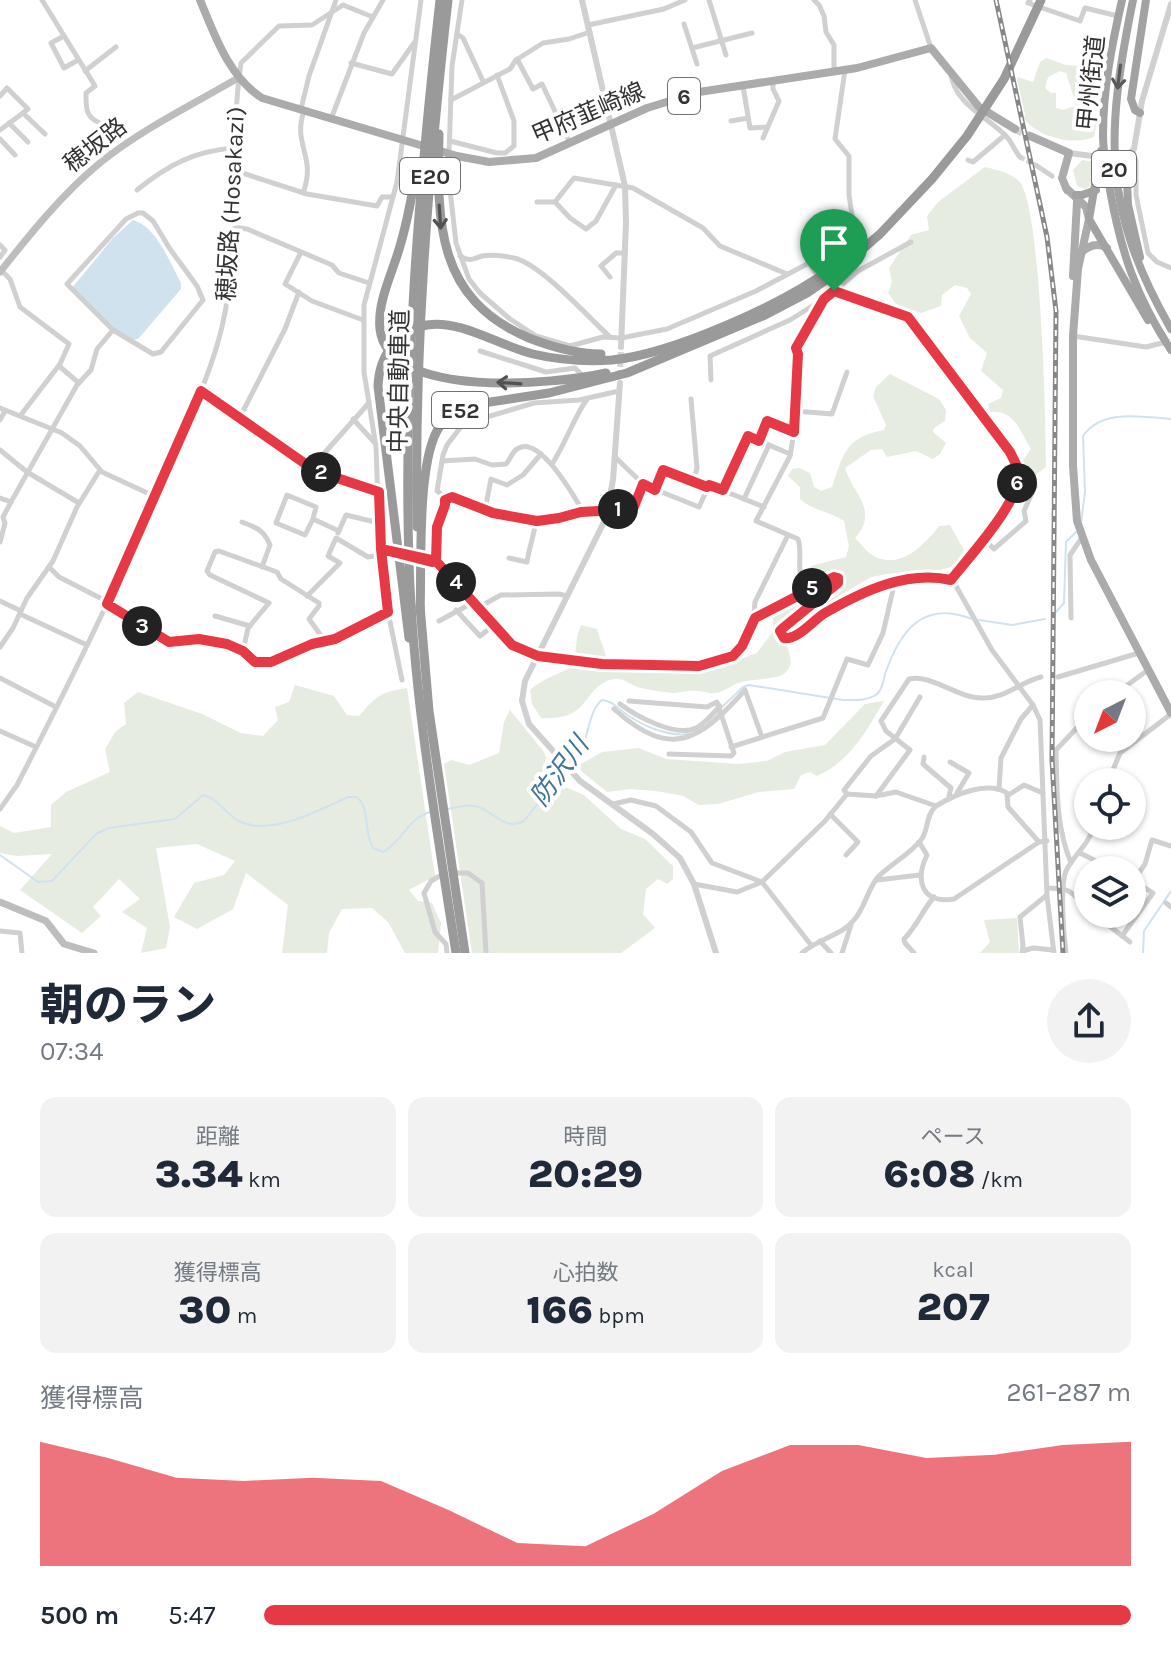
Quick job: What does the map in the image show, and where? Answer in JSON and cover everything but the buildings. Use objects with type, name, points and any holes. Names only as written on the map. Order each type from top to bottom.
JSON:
[{"type":"highway","name":"中央自動車道","points":[[434,767],[421,712],[409,564],[408,421],[414,274],[440,0]]},
{"type":"highway","name":"中央自動車道","points":[[448,0],[426,222],[418,352],[416,461],[420,612],[456,953]]},
{"type":"highway","name":"E52","points":[[420,612],[428,456],[439,428],[447,418],[466,407],[583,386],[627,373],[765,315],[807,293],[859,254],[932,179],[967,136],[1021,46],[1041,0]]},
{"type":"highway","name":"甲州街道","points":[[1122,0],[1105,98],[1103,137],[1115,226],[1122,250],[1135,284],[1168,346]]},
{"type":"highway","name":"甲州街道","points":[[1133,0],[1119,77],[1113,162],[1131,247],[1146,284],[1171,329]]},
{"type":"highway","points":[[1140,113],[1135,110],[1131,99],[1146,0]]},
{"type":"highway","points":[[442,55],[439,215],[450,264],[459,283],[489,316],[539,342],[591,354],[636,355]]},
{"type":"highway","points":[[431,84],[408,217],[381,307],[381,335],[396,359],[412,370],[448,378],[521,384],[605,374],[668,357]]},
{"type":"highway","points":[[1103,137],[1089,219],[1143,313],[1168,346]]},
{"type":"highway","points":[[1126,154],[1128,205],[1134,236],[1150,281],[1171,321]]},
{"type":"highway","points":[[1076,198],[1096,190]]},
{"type":"highway","name":"E52","points":[[421,712],[379,398],[378,374],[387,352],[403,335],[425,325],[453,326],[502,345],[559,359],[589,361],[636,355],[693,337],[780,300],[826,273],[895,217]]},
{"type":"highway","name":"中央自動車道","points":[[449,877],[465,953]]},
{"type":"main road","name":"甲府韮崎線","points":[[200,0],[238,78],[262,98],[448,153],[501,157],[536,158],[647,108],[699,92],[845,70],[890,61],[931,48]]},
{"type":"main road","points":[[931,48],[979,107],[1015,129]]},
{"type":"main road","name":"穂坂路","points":[[0,271],[64,196],[112,153],[238,78]]},
{"type":"main road","points":[[1030,136],[1069,153],[1062,178],[1089,219],[1081,252],[1074,313]]},
{"type":"main road","points":[[1076,198],[1073,336],[1074,495],[1077,521],[1081,536],[1171,714]]},
{"type":"main road","points":[[1081,252],[1098,245],[1107,249]]},
{"type":"main road","points":[[0,902],[46,921],[64,944],[94,953]]},
{"type":"street","points":[[42,0],[95,86],[86,93],[85,109],[92,119],[100,123],[112,153]]},
{"type":"street","points":[[303,193],[310,170],[299,134],[302,111],[309,76],[336,0]]},
{"type":"street","points":[[331,119],[351,63],[383,0]]},
{"type":"street","points":[[402,680],[388,612],[375,443],[364,372],[363,320],[404,140],[421,0]]},
{"type":"street","points":[[462,0],[452,66],[448,153],[460,256],[469,279],[480,293],[525,330],[570,346],[667,329],[788,275],[843,245],[853,222],[849,156],[835,139],[845,70]]},
{"type":"street","points":[[582,0],[625,186],[621,347]]},
{"type":"street","points":[[451,100],[510,69],[517,59],[543,43],[569,39],[589,28],[664,9],[685,0]]},
{"type":"street","points":[[709,0],[726,55]]},
{"type":"street","points":[[814,0],[824,16],[826,32],[834,45],[834,72]]},
{"type":"street","points":[[915,0],[931,48]]},
{"type":"street","points":[[1030,0],[1028,3],[1080,21],[1085,8],[1119,16]]},
{"type":"street","points":[[1171,4],[1126,154],[1136,160],[1136,195],[1148,253],[1157,262],[1171,268]]},
{"type":"street","points":[[238,78],[244,57],[273,30],[284,25],[312,25],[343,5],[373,17]]},
{"type":"street","points":[[684,24],[697,64]]},
{"type":"street","points":[[692,48],[752,33]]},
{"type":"street","points":[[457,34],[463,38],[483,81]]},
{"type":"street","points":[[64,36],[51,43],[64,68],[78,60]]},
{"type":"street","points":[[351,63],[392,74],[415,43]]},
{"type":"street","points":[[85,71],[116,47]]},
{"type":"street","points":[[517,59],[533,89],[542,84],[570,143]]},
{"type":"street","points":[[951,73],[952,83],[964,100],[1005,135],[1020,157]]},
{"type":"street","points":[[450,141],[501,157],[514,146],[515,131],[497,75]]},
{"type":"street","name":"穂坂路 (Hosakazi)","points":[[0,809],[17,785],[87,645],[156,497],[201,391],[222,327],[233,227],[238,78]]},
{"type":"street","points":[[763,138],[779,101],[773,82]]},
{"type":"street","points":[[743,86],[750,128],[768,127]]},
{"type":"street","points":[[0,96],[7,88],[28,109],[0,130]]},
{"type":"street","points":[[23,113],[45,134]]},
{"type":"street","points":[[731,121],[748,118]]},
{"type":"street","points":[[9,123],[28,142]]},
{"type":"street","points":[[968,160],[973,162],[1005,135]]},
{"type":"street","points":[[0,139],[15,155]]},
{"type":"street","points":[[137,190],[160,172],[198,153],[234,148]]},
{"type":"street","points":[[1069,153],[1092,156]]},
{"type":"street","points":[[1037,166],[1052,176]]},
{"type":"street","points":[[233,170],[303,193],[377,206],[382,197],[392,197]]},
{"type":"street","points":[[555,202],[574,178],[625,186],[680,213],[703,228],[720,246],[788,275]]},
{"type":"street","points":[[537,202],[555,202],[586,229],[596,221],[616,184]]},
{"type":"street","points":[[143,213],[153,221],[203,300],[161,352],[146,352],[113,330],[67,284],[126,219],[143,213]]},
{"type":"street","points":[[233,227],[247,229],[332,265],[339,273],[369,283]]},
{"type":"street","points":[[711,380],[710,356],[781,325],[858,271],[911,242]]},
{"type":"street","points":[[0,245],[5,250],[0,257]]},
{"type":"street","points":[[610,277],[601,266],[616,253],[625,253]]},
{"type":"street","points":[[300,254],[285,284],[312,301],[363,320]]},
{"type":"street","points":[[460,256],[469,261],[482,256],[514,258],[525,262],[611,338]]},
{"type":"street","points":[[809,263],[815,272]]},
{"type":"street","points":[[0,271],[10,279],[20,307],[67,340],[68,349],[59,366],[20,416]]},
{"type":"street","points":[[239,419],[285,329],[299,292]]},
{"type":"street","points":[[819,585],[803,583],[799,575],[801,546],[798,539],[756,521],[790,454],[794,432],[796,348],[828,294]]},
{"type":"street","points":[[828,294],[908,317],[1010,452],[1018,468],[1017,485],[997,522],[951,580]]},
{"type":"street","points":[[0,542],[5,523],[3,517],[52,428],[79,383],[91,370],[97,349],[113,330]]},
{"type":"street","points":[[1073,336],[1146,347],[1168,346]]},
{"type":"street","points":[[480,351],[546,372],[575,368],[582,375]]},
{"type":"street","points":[[59,366],[79,383]]},
{"type":"street","points":[[795,411],[832,414],[847,372]]},
{"type":"street","points":[[434,561],[437,527],[445,505],[444,496],[437,491],[442,461],[454,436],[470,422],[534,403],[585,397],[619,387],[608,510],[523,689],[523,706],[529,724],[580,781],[669,846],[680,858],[694,884],[716,953]]},
{"type":"street","points":[[201,391],[312,467],[379,492]]},
{"type":"street","points":[[552,464],[572,429],[585,397]]},
{"type":"street","points":[[691,399],[697,468],[693,482]]},
{"type":"street","points":[[312,467],[368,404]]},
{"type":"street","points":[[0,420],[2,409],[52,428],[80,446],[100,470],[156,497]]},
{"type":"street","points":[[353,419],[375,443]]},
{"type":"street","points":[[759,441],[767,421],[794,432]]},
{"type":"street","points":[[723,490],[748,436],[790,454]]},
{"type":"street","points":[[744,499],[769,445]]},
{"type":"street","points":[[442,461],[475,459],[492,465],[506,464],[515,450],[523,446],[541,454],[552,464],[583,511]]},
{"type":"street","points":[[0,450],[27,472],[79,503]]},
{"type":"street","points":[[485,510],[491,479],[507,485],[523,475],[541,454]]},
{"type":"street","points":[[615,457],[643,484],[699,507],[707,487]]},
{"type":"street","points":[[0,647],[27,598],[49,567],[79,503],[100,470]]},
{"type":"street","points":[[655,490],[663,470],[764,507]]},
{"type":"street","points":[[445,500],[452,497],[485,510],[546,521],[583,511],[633,509],[643,484]]},
{"type":"street","points":[[984,539],[994,549],[1026,521],[1024,511],[1035,486]]},
{"type":"street","points":[[287,495],[316,507],[313,519],[305,535],[276,523],[287,495]]},
{"type":"street","points":[[0,498],[11,502]]},
{"type":"street","points":[[307,596],[340,563],[328,556],[346,515],[379,523]]},
{"type":"street","points":[[313,519],[368,557],[382,551],[434,561],[512,645],[538,656],[602,664],[699,666],[733,656],[742,646],[755,618],[755,602],[788,535]]},
{"type":"street","points":[[509,558],[527,562],[536,520]]},
{"type":"street","points":[[242,522],[262,530],[270,545],[262,567]]},
{"type":"street","points":[[1071,618],[1070,555],[1081,536]]},
{"type":"street","points":[[243,651],[250,626],[269,603],[213,577],[207,571],[215,552],[277,572],[281,579],[319,603],[309,619],[325,641]]},
{"type":"street","points":[[49,567],[59,577],[169,642],[199,639],[227,644],[243,651],[255,662],[271,662],[388,612]]},
{"type":"street","points":[[755,618],[838,578],[838,583],[780,631],[784,638],[793,638],[824,614],[878,586],[895,581],[940,577],[951,580],[1002,665],[1033,705],[1040,720],[1047,895],[1053,952],[1033,948],[1022,952],[1020,917],[1047,895]]},
{"type":"street","points":[[731,747],[823,718],[847,659],[868,665],[883,633],[895,581]]},
{"type":"street","points":[[439,621],[456,610],[501,595],[567,596]]},
{"type":"street","points":[[0,601],[87,645]]},
{"type":"street","points":[[456,610],[480,636],[495,624]]},
{"type":"street","points":[[215,616],[250,626]]},
{"type":"street","points":[[1058,677],[1139,653]]},
{"type":"street","points":[[1134,680],[1148,670]]},
{"type":"street","points":[[876,796],[910,750],[886,731],[881,721],[909,679],[920,679],[978,698],[999,696],[1041,677]]},
{"type":"street","points":[[0,678],[56,707]]},
{"type":"street","points":[[721,710],[699,734],[676,738],[652,733],[638,726],[617,706],[657,725],[681,731],[696,729],[745,690],[762,737]]},
{"type":"street","points":[[847,794],[844,790],[871,756],[895,739],[920,697]]},
{"type":"street","points":[[629,701],[707,707],[717,702],[734,753],[731,756],[669,754]]},
{"type":"street","points":[[999,789],[1001,758],[1021,719],[1033,705]]},
{"type":"street","points":[[1114,768],[1120,753],[1171,714]]},
{"type":"street","points":[[0,731],[36,747]]},
{"type":"street","points":[[1071,863],[1063,844],[1059,820],[1056,750],[1074,731]]},
{"type":"street","points":[[924,757],[923,764],[951,788],[949,797]]},
{"type":"street","points":[[950,762],[969,773],[956,794]]},
{"type":"street","points":[[1007,796],[1024,785],[1044,794]]},
{"type":"street","points":[[842,953],[852,924],[875,880],[919,842],[925,831],[927,816],[949,797],[1004,790],[1008,807],[1039,842]]},
{"type":"street","points":[[847,794],[876,796],[902,793],[936,806]]},
{"type":"street","points":[[694,884],[737,892],[762,882],[847,794]]},
{"type":"street","points":[[613,804],[631,800],[656,806],[691,832],[712,863],[762,882],[811,945]]},
{"type":"street","points":[[830,814],[858,842],[846,855]]},
{"type":"street","points":[[1066,953],[1064,874],[1087,840]]},
{"type":"street","points":[[1146,861],[1152,840],[1171,846]]},
{"type":"street","points":[[919,842],[927,855],[920,875],[924,891],[934,897],[954,899],[1039,842],[1047,841]]},
{"type":"street","points":[[1080,853],[1086,856]]},
{"type":"street","points":[[447,953],[446,944],[435,932],[424,893],[439,875],[457,872],[468,873],[482,883],[486,953]]},
{"type":"street","points":[[875,880],[920,875]]},
{"type":"street","points":[[1047,888],[1065,887],[1074,893]]},
{"type":"street","points":[[1146,889],[1153,893],[1146,903]]},
{"type":"street","points":[[914,953],[904,939],[918,924],[922,911],[934,897]]},
{"type":"street","points":[[802,953],[811,945],[852,924]]},
{"type":"street","points":[[1112,928],[1130,942]]},
{"type":"street","points":[[1122,936],[1128,928]]},
{"type":"street","points":[[0,931],[20,933],[22,953]]},
{"type":"street","points":[[820,941],[831,953]]},
{"type":"street","points":[[61,953],[64,944]]},
{"type":"shaded area","points":[[1046,58],[1066,65],[1094,67],[1097,73],[1092,83],[1096,119],[1094,137],[1076,141],[1056,138],[1038,131],[1024,119],[1017,80],[1018,77],[1033,82],[1040,62]],"holes":[[[1060,71],[1066,73],[1075,106],[1063,110],[1056,108],[1056,93],[1045,88],[1048,77]]]},
{"type":"shaded area","points":[[1082,160],[1095,162],[1090,186],[1085,189],[1077,186],[1073,170]]},
{"type":"shaded area","points":[[985,167],[1007,173],[1019,181],[1032,229],[1041,316],[1046,467],[1030,479],[1022,462],[1031,449],[1020,429],[1005,414],[990,412],[988,404],[1001,398],[1003,390],[981,371],[987,353],[970,338],[959,316],[971,294],[967,288],[955,285],[942,295],[941,306],[921,313],[896,304],[888,293],[892,282],[889,268],[911,235],[929,230],[927,216],[938,202]]},
{"type":"shaded area","points":[[890,374],[939,399],[946,410],[945,421],[933,432],[946,443],[933,459],[916,451],[887,457],[882,449],[871,450],[845,468],[865,510],[862,528],[855,538],[878,558],[899,559],[917,549],[939,526],[950,525],[964,550],[960,561],[936,571],[871,577],[829,602],[792,630],[786,644],[790,667],[777,677],[738,683],[713,693],[664,692],[613,679],[595,689],[570,714],[541,718],[532,704],[530,690],[573,666],[581,625],[597,629],[606,656],[624,669],[682,674],[714,669],[757,653],[774,630],[772,615],[798,595],[809,577],[806,571],[811,566],[846,557],[849,546],[844,521],[800,499],[800,487],[788,476],[792,469],[800,468],[810,473],[814,487],[821,491],[832,487],[848,448],[861,437],[884,430],[886,425],[873,396],[876,387]]},
{"type":"shaded area","points":[[295,685],[334,696],[347,715],[359,716],[380,696],[407,688],[435,876],[409,890],[418,901],[432,903],[441,923],[438,953],[405,953],[388,922],[372,908],[342,909],[329,933],[327,953],[282,953],[288,905],[246,873],[233,909],[197,929],[174,917],[194,883],[224,875],[235,861],[197,844],[156,848],[170,927],[166,948],[141,953],[147,928],[122,912],[140,899],[119,879],[93,907],[101,916],[82,933],[20,890],[52,854],[17,856],[0,853],[0,826],[14,833],[51,827],[51,805],[66,792],[110,772],[105,749],[116,731],[126,724],[124,703],[138,692],[202,714],[241,733],[263,736],[278,720],[275,707],[289,702]]},
{"type":"shaded area","points":[[884,701],[848,754],[817,776],[810,772],[801,775],[794,789],[759,792],[718,804],[699,805],[683,796],[656,791],[629,789],[607,792],[581,771],[579,765],[602,752],[639,748],[666,759],[739,764],[767,761],[785,752],[825,745],[865,704]]},
{"type":"shaded area","points":[[510,710],[544,752],[546,758],[542,773],[546,784],[584,795],[621,829],[645,839],[673,866],[673,879],[667,884],[658,879],[646,889],[643,914],[655,928],[621,953],[472,953],[444,764],[451,760],[469,765],[499,753],[504,722]]},
{"type":"shaded area","points":[[1017,918],[1019,953],[980,953],[990,942],[984,920]]},
{"type":"water","points":[[133,220],[156,238],[181,283],[181,289],[138,339],[131,340],[72,288],[113,238]]},
{"type":"waterway","name":"防沢川","points":[[1081,523],[1085,492],[1083,436],[1091,427],[1112,418],[1136,416],[1171,419]]},
{"type":"waterway","name":"防沢川","points":[[1056,612],[1064,603],[1066,542],[1076,532]]},
{"type":"waterway","name":"防沢川","points":[[721,708],[749,685],[843,700],[870,698],[877,694],[898,645],[915,623],[939,614],[972,619]]},
{"type":"waterway","name":"防沢川","points":[[979,620],[1012,625],[1045,619]]},
{"type":"waterway","name":"防沢川","points":[[448,809],[472,805],[511,824],[524,821],[581,749],[594,710],[602,700],[654,729],[672,734],[689,734]]},
{"type":"waterway","name":"防沢川","points":[[708,723],[718,713]]},
{"type":"waterway","name":"防沢川","points":[[0,855],[38,882],[52,881],[96,834],[108,828],[175,819],[203,795],[213,799],[239,821],[265,826],[295,820],[348,797],[357,797],[364,808],[370,842],[373,848],[383,852],[416,820],[430,812]]},
{"type":"waterway","points":[[1143,953],[1144,931],[1171,891]]},
{"type":"tunnel","points":[[1015,129],[1030,136]]},
{"type":"tunnel","points":[[1020,157],[1037,166]]},
{"type":"tunnel","points":[[620,376],[621,347]]},
{"type":"railway","points":[[996,0],[1047,237],[1056,311],[1052,760],[1063,953]]},
{"type":"route","points":[[834,291],[824,299],[796,348],[794,432],[767,421],[759,441],[748,436],[723,490],[663,470],[655,490],[643,484],[633,509],[608,508],[607,512],[581,512],[546,521],[493,513],[452,497],[445,500],[437,527],[436,561],[432,562],[381,549],[379,492],[307,465],[201,391],[107,604],[169,642],[199,639],[227,644],[238,647],[255,662],[271,662],[312,644],[335,639],[388,612],[381,549],[436,561],[512,645],[538,656],[602,664],[699,666],[733,656],[742,646],[755,618],[834,577],[838,578],[838,583],[783,628],[781,636],[788,640],[793,638],[824,614],[893,581],[940,577],[951,580],[997,522],[1017,485],[1018,468],[1010,452],[908,317],[834,291]]}]
